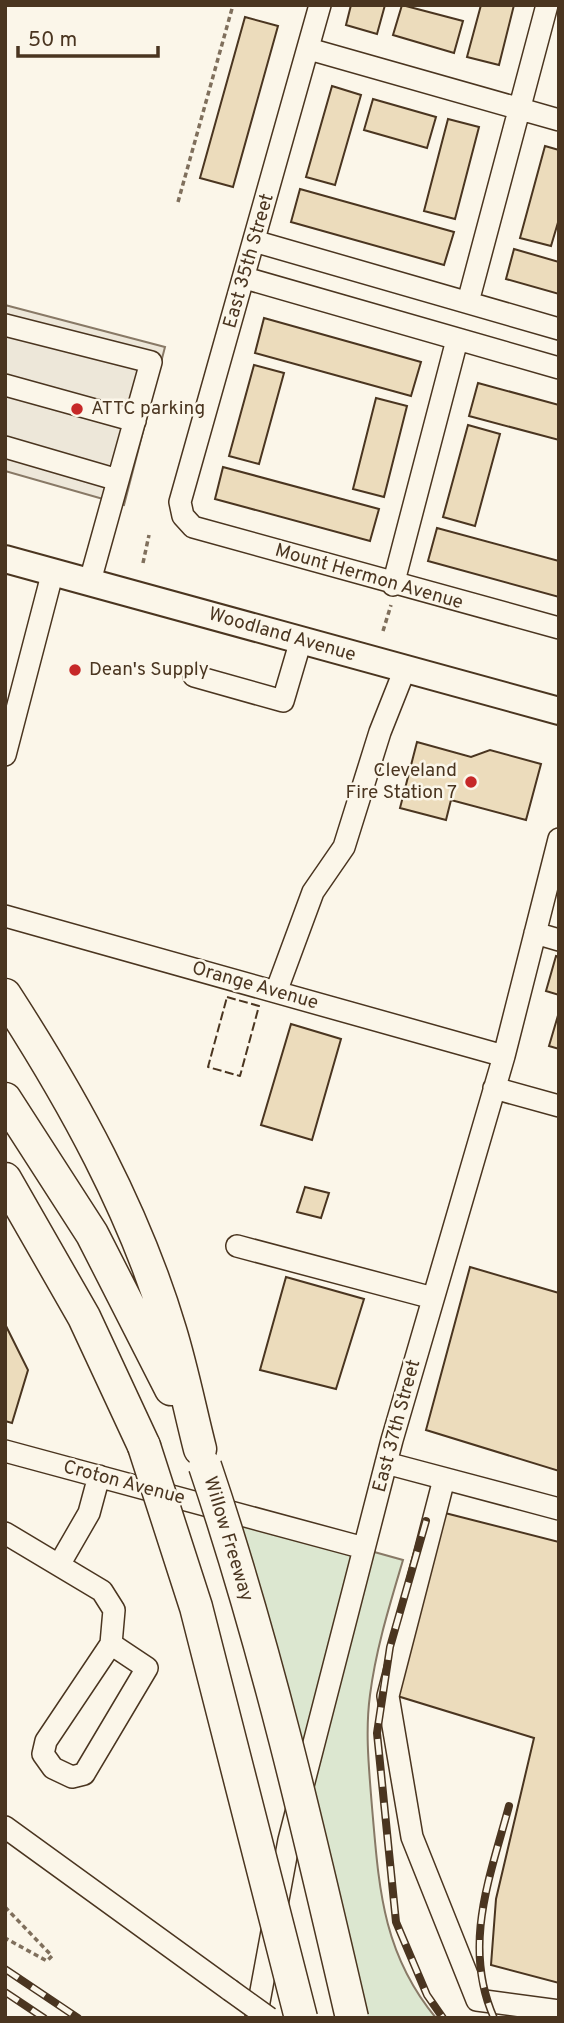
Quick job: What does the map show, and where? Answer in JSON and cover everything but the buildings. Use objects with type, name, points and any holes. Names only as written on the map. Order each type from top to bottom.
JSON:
[{"type":"highway","points":[[5,995],[78,1114],[129,1218],[171,1331],[203,1458]]},
{"type":"highway","name":"Willow Freeway","points":[[5,1099],[61,1183],[104,1257],[203,1458],[235,1555],[303,1808],[352,2018]]},
{"type":"highway","points":[[9,1187],[84,1317],[144,1446],[196,1607],[301,2018]]},
{"type":"main road","name":"Woodland Avenue","points":[[5,559],[559,711]]},
{"type":"street","name":"East 35th Street","points":[[183,516],[180,502],[320,5]]},
{"type":"street","points":[[468,302],[547,5]]},
{"type":"street","points":[[309,49],[559,120]]},
{"type":"street","points":[[254,241],[559,329]]},
{"type":"street","points":[[245,278],[559,368]]},
{"type":"street","points":[[5,325],[151,362],[90,581]]},
{"type":"street","points":[[393,594],[457,340]]},
{"type":"street","points":[[5,385],[135,421]]},
{"type":"street","points":[[5,447],[118,480]]},
{"type":"street","name":"Mount Hermon Avenue","points":[[183,516],[193,527],[393,594],[559,628]]},
{"type":"street","points":[[5,755],[53,571]]},
{"type":"street","points":[[194,676],[283,701],[301,640]]},
{"type":"street","points":[[276,992],[313,892],[344,846],[380,732],[405,669]]},
{"type":"street","name":"East 37th Street","points":[[256,2018],[289,1840],[364,1548],[386,1463],[504,1056],[559,839]]},
{"type":"street","name":"Orange Avenue","points":[[5,916],[504,1056]]},
{"type":"street","points":[[535,933],[559,940]]},
{"type":"street","points":[[494,1088],[559,1106]]},
{"type":"street","points":[[237,1246],[433,1298]]},
{"type":"street","name":"Croton Avenue","points":[[5,1451],[364,1548]]},
{"type":"street","points":[[386,1463],[559,1509]]},
{"type":"street","points":[[59,1565],[89,1514],[99,1476]]},
{"type":"street","points":[[444,1479],[388,1696],[412,1837],[477,2000],[559,2011]]},
{"type":"street","points":[[5,1533],[102,1591],[114,1610],[111,1644],[46,1741],[43,1754],[53,1768],[72,1777],[84,1774],[143,1680],[147,1668],[111,1644]]},
{"type":"street","points":[[5,1827],[269,2018]]},
{"type":"path","points":[[178,202],[233,5]]},
{"type":"path","points":[[144,564],[149,535]]},
{"type":"path","points":[[383,631],[393,594]]},
{"type":"path","points":[[5,1907],[52,1956],[47,1961],[5,1938]]},
{"type":"green space","points":[[223,1510],[403,1560],[384,1626],[370,1695],[370,1779],[377,1865],[386,1918],[404,1969],[436,2018],[352,2018]]},
{"type":"shaded area","name":"ATTC parking","points":[[5,305],[165,347],[124,505],[5,471]]},
{"type":"railway","points":[[426,1521],[390,1647],[377,1733],[396,1922],[427,1995],[443,2018]]},
{"type":"railway","points":[[494,2018],[480,1964],[480,1938],[487,1885],[509,1806]]},
{"type":"railway","points":[[5,1969],[78,2018]]},
{"type":"railway","points":[[5,1992],[44,2018]]},
{"type":"fence","points":[[227,997],[259,1006],[240,1076],[208,1067],[227,997]]},
{"type":"place","name":"ATTC parking","points":[[77,409]]},
{"type":"place","name":"Dean's Supply","points":[[75,670]]},
{"type":"place","name":"Cleveland Fire Station 7","points":[[471,782]]}]
